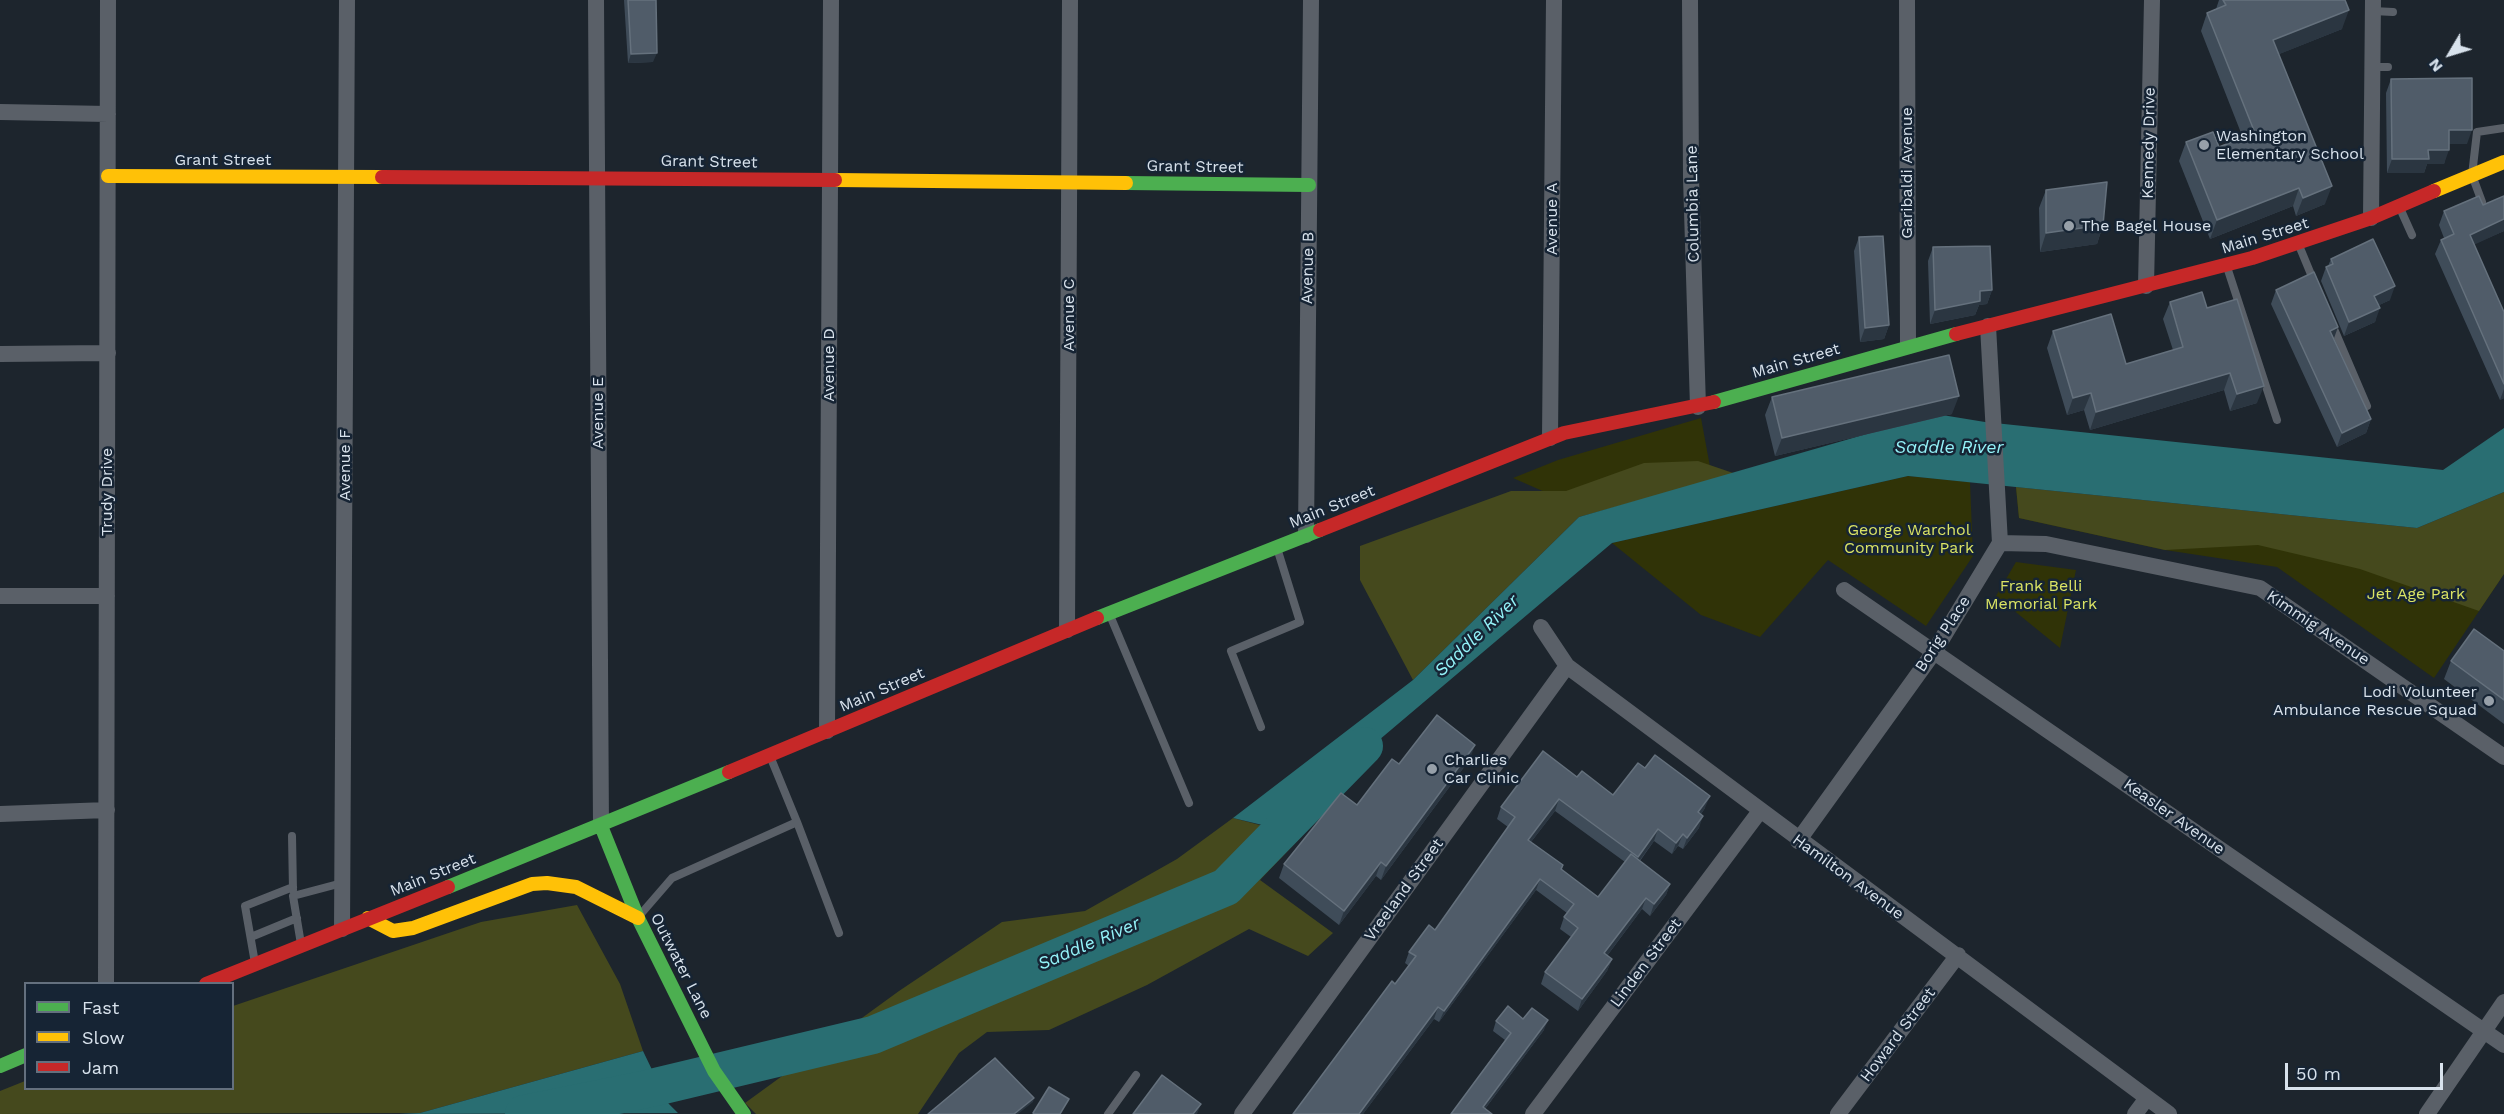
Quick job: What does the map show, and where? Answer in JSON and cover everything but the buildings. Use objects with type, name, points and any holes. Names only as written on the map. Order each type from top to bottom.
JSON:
[{"type":"street","name":"Trudy Drive","points":[[106,982],[108,0]]},
{"type":"street","name":"Avenue F","points":[[342,929],[348,0]]},
{"type":"street","name":"Avenue E","points":[[596,0],[601,826]]},
{"type":"street","name":"Avenue D","points":[[827,731],[831,0]]},
{"type":"street","name":"Avenue C","points":[[1067,630],[1070,0]]},
{"type":"street","name":"Avenue B","points":[[1306,535],[1311,0]]},
{"type":"street","name":"Avenue A","points":[[1550,438],[1554,0]]},
{"type":"street","name":"Columbia Lane","points":[[1690,0],[1691,178],[1698,407]]},
{"type":"street","name":"Garibaldi Avenue","points":[[1907,0],[1908,346]]},
{"type":"street","name":"Kennedy Drive","points":[[2146,286],[2152,0]]},
{"type":"street","points":[[2371,218],[2380,67],[2373,6]]},
{"type":"street","points":[[0,112],[108,114]]},
{"type":"street","name":"Main Street","points":[[211,982],[601,826],[1067,630],[1550,438],[1564,433],[1698,407],[1908,346],[2226,265],[2371,218],[2504,162]]},
{"type":"street","name":"Grant Street","points":[[108,176],[596,177],[1309,185]]},
{"type":"street","points":[[1988,326],[2000,543]]},
{"type":"street","points":[[0,354],[108,353]]},
{"type":"street","name":"Borig Place","points":[[1798,841],[1934,652],[2000,543]]},
{"type":"street","name":"Kimmig Avenue","points":[[2000,543],[2046,544],[2260,588],[2504,757]]},
{"type":"street","name":"Keasler Avenue","points":[[1844,590],[2504,1045]]},
{"type":"street","points":[[0,596],[107,596]]},
{"type":"street","name":"Hamilton Avenue","points":[[1541,627],[1567,666],[1798,841],[1958,955],[2169,1114]]},
{"type":"street","name":"Vreeland Street","points":[[1242,1114],[1567,666]]},
{"type":"street","points":[[0,814],[106,810]]},
{"type":"street","name":"Linden Street","points":[[1533,1114],[1760,811]]},
{"type":"street","name":"Outwater Lane","points":[[601,826],[638,918],[714,1071],[744,1114]]},
{"type":"street","points":[[368,918],[393,931],[413,928],[532,884],[547,883],[576,886],[638,918]]},
{"type":"street","name":"Howard Street","points":[[1838,1114],[1958,955]]},
{"type":"street","points":[[2427,1114],[2504,1002]]},
{"type":"street","points":[[0,1066],[24,1057]]},
{"type":"street","points":[[2135,1114],[2147,1098]]},
{"type":"lane","points":[[2373,6],[2393,12]]},
{"type":"lane","points":[[2482,202],[2472,175],[2477,132],[2504,128]]},
{"type":"lane","points":[[2399,206],[2412,235]]},
{"type":"lane","points":[[2298,243],[2321,298]]},
{"type":"lane","points":[[2226,265],[2277,420]]},
{"type":"lane","points":[[2330,320],[2367,406]]},
{"type":"lane","points":[[1261,727],[1230,651],[1300,622],[1277,547]]},
{"type":"lane","points":[[1109,613],[1189,803]]},
{"type":"lane","points":[[769,755],[839,933]]},
{"type":"lane","points":[[638,918],[672,878],[797,822]]},
{"type":"lane","points":[[292,836],[293,891],[302,945]]},
{"type":"lane","points":[[255,964],[245,906],[293,891],[342,883]]},
{"type":"lane","points":[[251,937],[297,918]]},
{"type":"lane","points":[[1108,1114],[1136,1075]]},
{"type":"green space","points":[[1701,418],[1711,472],[1563,500],[1513,478],[1558,460]]},
{"type":"green space","points":[[1698,461],[1736,474],[1579,517],[1413,680],[1360,580],[1360,546],[1511,491],[1566,491],[1644,463]]},
{"type":"green space","name":"George Warchol Community Park","points":[[1908,476],[1970,482],[1973,556],[1926,626],[1828,560],[1760,637],[1701,615],[1612,543]]},
{"type":"green space","name":"Jet Age Park","points":[[2016,487],[2504,574],[2434,678],[2277,567],[2165,550],[2019,518]]},
{"type":"green space","name":"Jet Age Park","points":[[2016,487],[2417,528],[2504,492],[2504,574],[2479,611],[2360,569],[2258,545],[2165,550],[2019,518]]},
{"type":"green space","name":"Frank Belli Memorial Park","points":[[2016,562],[2076,570],[2060,648],[1996,596]]},
{"type":"green space","points":[[1233,818],[1302,836],[1260,880],[1333,933],[1308,956],[1249,929],[1147,985],[1049,1030],[987,1032],[959,1053],[918,1114],[756,1114],[745,1103],[899,991],[1002,922],[1085,911],[1177,859]]},
{"type":"green space","points":[[577,905],[620,984],[643,1051],[420,1113],[0,1114],[0,1091],[24,1081],[24,1090],[234,1090],[234,1006],[481,922]]},
{"type":"water","name":"Saddle River","points":[[1936,414],[1985,422],[2443,470],[2504,428],[2504,492],[2417,528],[1908,476],[1612,543],[1275,828],[1233,818],[1413,680],[1579,517]]},
{"type":"water","points":[[643,1051],[668,1103],[678,1113],[399,1114],[420,1113]]},
{"type":"waterway","name":"Saddle River","points":[[524,1114],[647,1089],[873,1035],[1226,887],[1364,746]]},
{"type":"traffic: fast","points":[[1126,183],[1309,185]]},
{"type":"traffic: fast","points":[[1714,402],[1956,334]]},
{"type":"traffic: fast","points":[[1097,618],[1320,530]]},
{"type":"traffic: fast","points":[[448,887],[729,772]]},
{"type":"traffic: fast","points":[[601,826],[638,918],[714,1071],[744,1114]]},
{"type":"traffic: fast","points":[[0,1066],[24,1056]]},
{"type":"traffic: slow","points":[[2434,191],[2504,162]]},
{"type":"traffic: slow","points":[[108,176],[382,177]]},
{"type":"traffic: slow","points":[[835,180],[1126,183]]},
{"type":"traffic: slow","points":[[368,918],[393,931],[413,928],[532,884],[547,883],[576,887],[638,918]]},
{"type":"traffic: jam","points":[[382,177],[835,180]]},
{"type":"traffic: jam","points":[[1956,334],[2252,258],[2371,218],[2434,191]]},
{"type":"traffic: jam","points":[[1320,530],[1564,433],[1714,402]]},
{"type":"traffic: jam","points":[[729,772],[1097,618]]},
{"type":"traffic: jam","points":[[211,982],[448,887]]},
{"type":"place","name":"Washington Elementary School","points":[[2204,145]]},
{"type":"place","name":"The Bagel House","points":[[2069,226]]},
{"type":"place","name":"Lodi Volunteer Ambulance Rescue Squad","points":[[2489,701]]},
{"type":"place","name":"Charlies Car Clinic","points":[[1432,769]]}]
